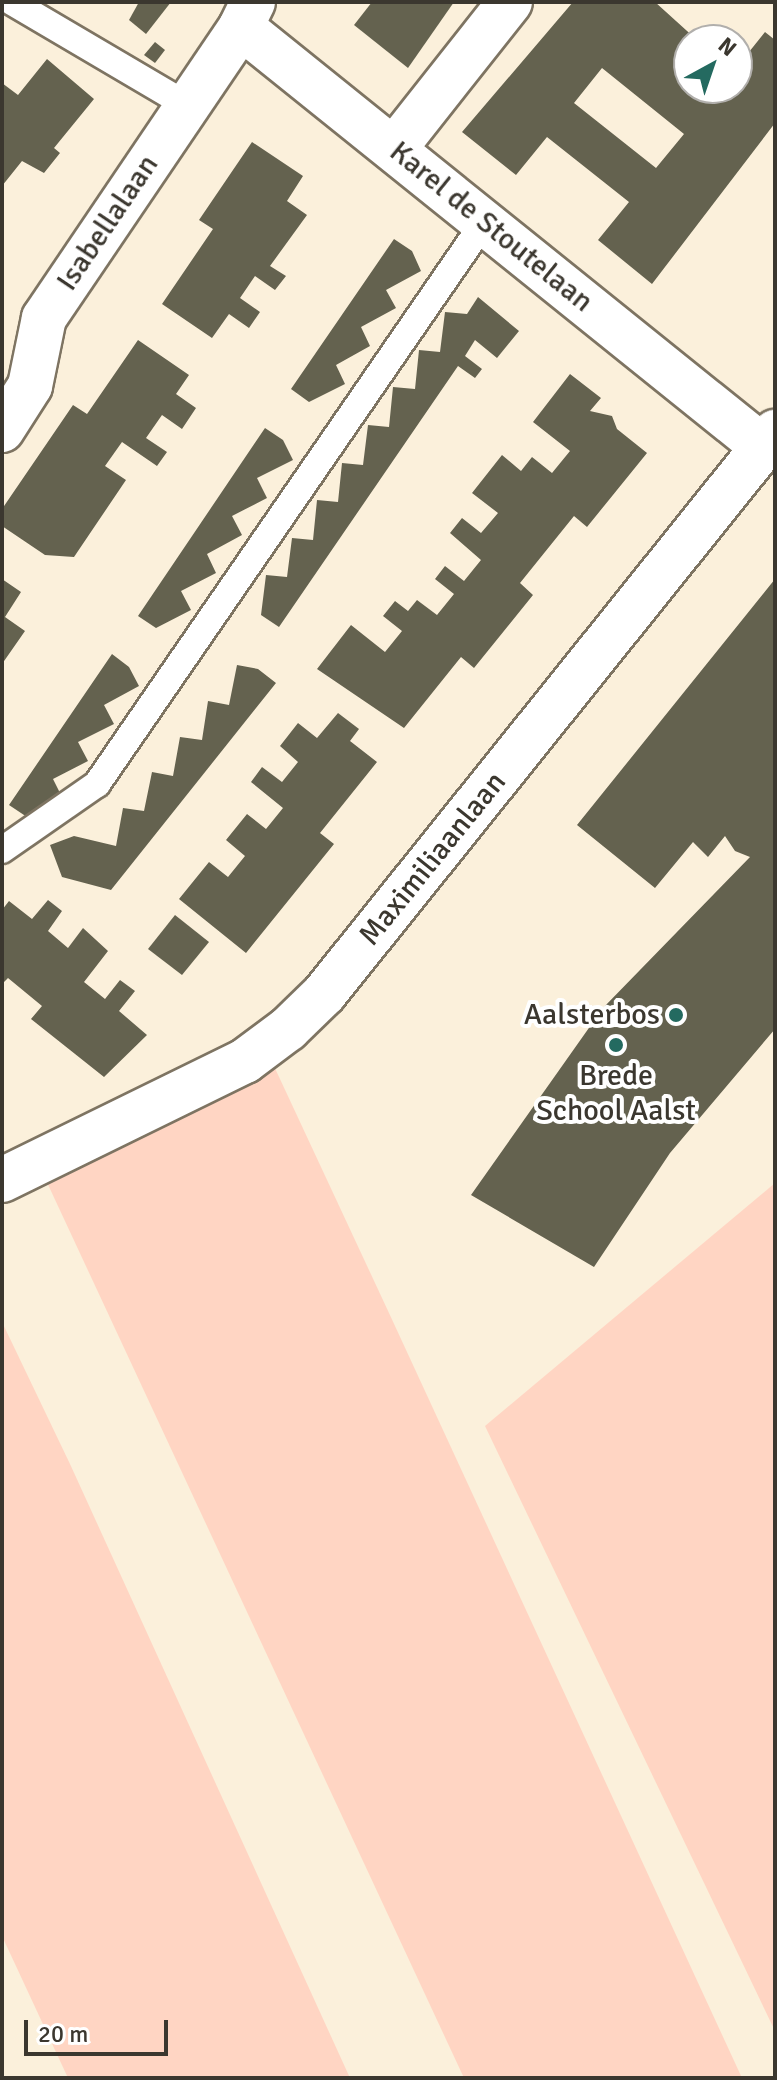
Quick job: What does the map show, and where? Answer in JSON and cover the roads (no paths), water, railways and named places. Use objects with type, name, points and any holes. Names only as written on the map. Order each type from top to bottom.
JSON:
[{"type":"street","points":[[394,149],[510,2]]},
{"type":"street","name":"Isabellalaan","points":[[2,430],[30,386],[44,318],[247,15]]},
{"type":"street","name":"Karel de Stoutelaan","points":[[247,15],[394,149],[769,439]]},
{"type":"street","name":"Maximiliaanlaan","points":[[2,1180],[245,1061],[288,1029],[334,981],[769,439]]},
{"type":"lane","points":[[12,2],[187,105]]},
{"type":"lane","points":[[2,850],[97,784],[485,221]]},
{"type":"place","name":"Aalsterbos","points":[[676,1015]]},
{"type":"place","name":"Brede School Aalst","points":[[616,1045]]}]
